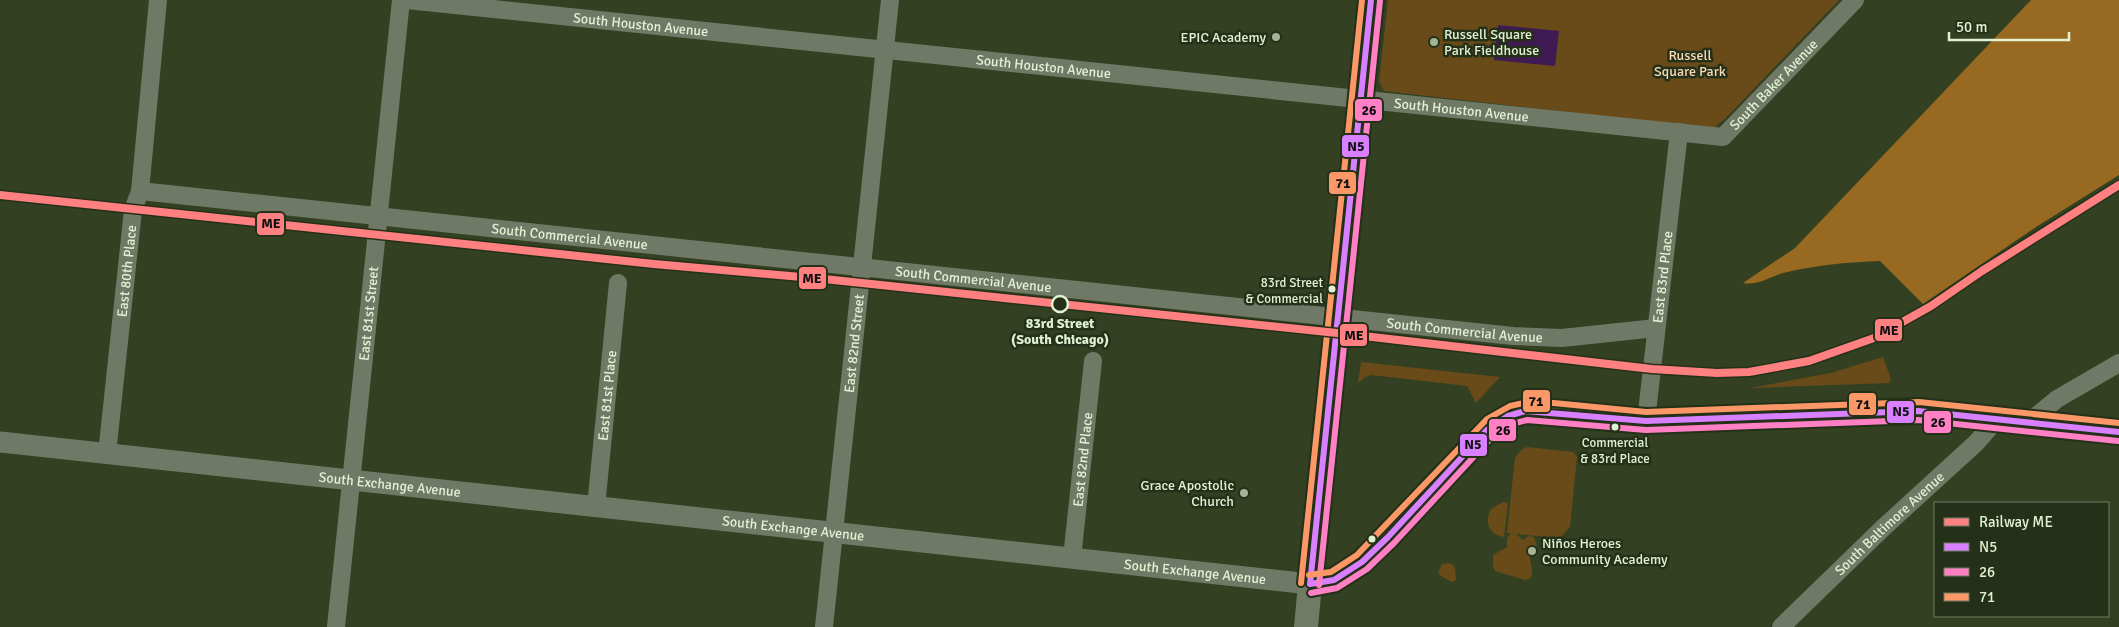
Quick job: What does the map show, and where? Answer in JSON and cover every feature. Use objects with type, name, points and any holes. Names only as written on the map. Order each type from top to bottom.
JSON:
[{"type":"main road","name":"South Exchange Avenue","points":[[1310,584],[1334,580],[1362,562],[1498,420],[1518,411],[1532,410],[1646,421]]},
{"type":"main road","points":[[1646,421],[1918,411],[2119,432]]},
{"type":"main road","points":[[1306,627],[1310,584]]},
{"type":"street","name":"East 80th Place","points":[[107,454],[133,210],[140,191],[158,0]]},
{"type":"street","name":"East 81st Street","points":[[336,627],[401,0]]},
{"type":"street","name":"South Houston Avenue","points":[[407,0],[1679,132]]},
{"type":"street","name":"East 82nd Street","points":[[824,627],[890,0]]},
{"type":"street","points":[[1310,584],[1371,0]]},
{"type":"street","name":"South Baker Avenue","points":[[1679,132],[1723,137],[1855,0]]},
{"type":"street","name":"East 83rd Place","points":[[1646,421],[1679,132]]},
{"type":"street","name":"South Commercial Avenue","points":[[140,191],[1536,337],[1562,338],[1656,328]]},
{"type":"street","name":"East 81st Place","points":[[596,506],[618,283]]},
{"type":"street","name":"East 82nd Place","points":[[1072,558],[1093,362]]},
{"type":"street","points":[[2029,422],[2057,400],[2119,363]]},
{"type":"street","name":"South Baltimore Avenue","points":[[1781,627],[1884,527],[1976,443],[1998,418]]},
{"type":"street","name":"South Exchange Avenue","points":[[0,442],[1310,584]]},
{"type":"green space","name":"Russell Square Park","points":[[1388,0],[1839,0],[1725,119],[1715,127],[1708,128],[1384,91],[1379,82]]},
{"type":"green space","points":[[1883,357],[1891,379],[1889,383],[1750,388],[1831,373]]},
{"type":"green space","points":[[1361,362],[1500,377],[1476,403],[1467,386],[1372,375],[1365,377],[1358,383]]},
{"type":"green space","points":[[1527,447],[1573,452],[1577,457],[1570,527],[1560,538],[1516,534],[1523,540],[1529,536],[1534,537],[1537,546],[1530,552],[1531,578],[1525,580],[1495,571],[1493,555],[1507,547],[1507,538],[1511,533],[1507,533],[1515,458],[1521,450]]},
{"type":"green space","points":[[1503,502],[1508,503],[1504,537],[1491,531],[1488,523],[1491,509]]},
{"type":"green space","points":[[1448,563],[1453,565],[1455,569],[1456,580],[1452,582],[1441,576],[1438,572],[1442,564]]},
{"type":"shaded area","points":[[2031,0],[2119,0],[2119,175],[2036,227],[1923,304],[1880,261],[1810,267],[1781,273],[1755,283],[1743,283],[1795,248]]},
{"type":"shaded area","points":[[1498,25],[1559,31],[1555,66],[1494,60]]},
{"type":"rail line","name":"ME","points":[[0,195],[1337,333],[1652,369],[1717,373],[1749,372],[1809,361],[1874,338],[1931,306],[1982,271],[2119,185]]},
{"type":"transit line","name":"71","points":[[1301,583],[1362,0]]},
{"type":"transit line","name":"N5","points":[[1310,584],[1371,0]]},
{"type":"transit line","name":"26","points":[[1319,585],[1380,1]]},
{"type":"transit line","name":"71","points":[[1309,575],[1331,572],[1357,555],[1487,419],[1510,406],[1533,401],[1646,412],[1919,402],[2119,423]]},
{"type":"transit line","name":"N5","points":[[1310,584],[1334,580],[1362,562],[1388,537],[1487,430],[1508,416],[1525,411],[1646,421],[1918,411],[2119,432]]},
{"type":"transit line","name":"26","points":[[1311,593],[1337,588],[1367,569],[1394,543],[1493,436],[1512,424],[1527,420],[1646,430],[1918,420],[2118,441]]},
{"type":"place","name":"EPIC Academy","points":[[1276,37]]},
{"type":"place","name":"Russell Square Park Fieldhouse","points":[[1434,42]]},
{"type":"place","name":"83rd Street & Commercial","points":[[1332,289]]},
{"type":"place","name":"83rd Street (South Chicago)","points":[[1060,304]]},
{"type":"place","name":"Commercial & 83rd Place","points":[[1615,427]]},
{"type":"place","name":"Grace Apostolic Church","points":[[1244,493]]},
{"type":"place","name":"Niños Heroes Community Academy","points":[[1532,551]]}]
